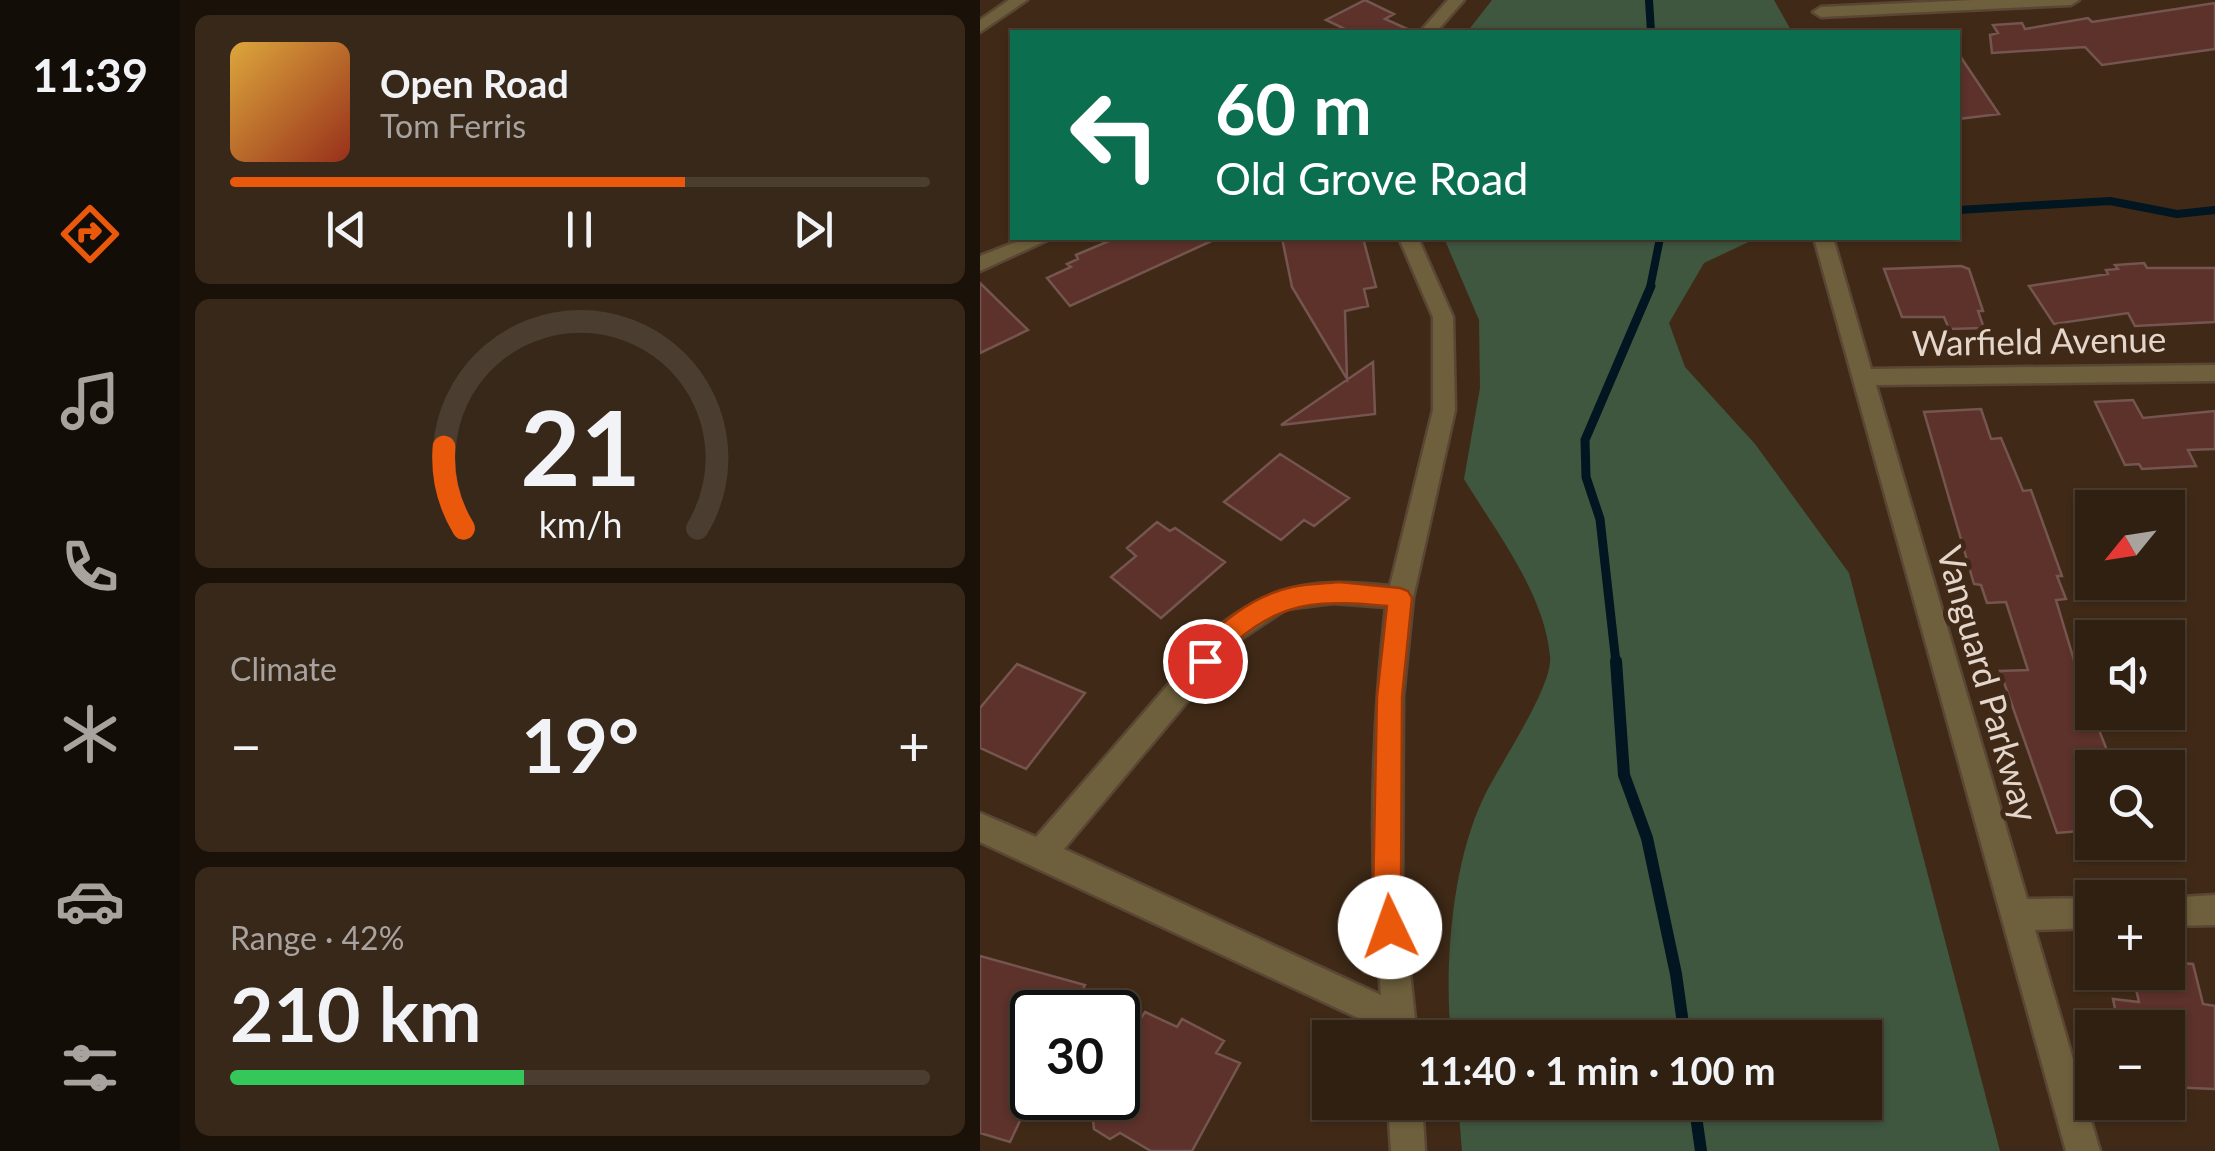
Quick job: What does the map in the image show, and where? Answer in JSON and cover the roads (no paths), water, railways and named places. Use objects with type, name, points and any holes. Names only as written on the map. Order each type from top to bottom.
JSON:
[{"type":"street","points":[[980,3],[1001,0]]},
{"type":"street","points":[[980,27],[1019,0]]},
{"type":"street","points":[[1430,30],[1456,0]]},
{"type":"street","points":[[1817,6],[2071,0]]},
{"type":"street","points":[[1817,6],[1833,30]]},
{"type":"street","points":[[980,264],[1037,240]]},
{"type":"street","points":[[1399,1020],[1387,896],[1390,697],[1400,598],[1444,410],[1443,317],[1410,240]]},
{"type":"street","name":"Vanguard Parkway","points":[[1824,240],[2082,1151]]},
{"type":"street","name":"Warfield Avenue","points":[[1864,378],[2215,372]]},
{"type":"street","points":[[1041,854],[1228,634],[1242,624],[1268,606],[1292,596],[1339,592],[1400,598]]},
{"type":"street","points":[[980,827],[1382,1020]]},
{"type":"street","points":[[2185,911],[2215,910]]},
{"type":"street","points":[[2016,915],[2075,913]]},
{"type":"street","points":[[1406,1120],[1408,1151]]},
{"type":"waterway","points":[[1649,0],[1651,30]]},
{"type":"waterway","points":[[1960,210],[2110,201],[2177,214],[2215,210]]},
{"type":"waterway","points":[[1650,288],[1660,240]]},
{"type":"waterway","points":[[1616,663],[1600,519],[1586,477],[1585,440],[1651,286]]},
{"type":"waterway","points":[[1616,661],[1624,775],[1647,838],[1682,1020]]},
{"type":"waterway","points":[[1697,1120],[1701,1151]]}]
